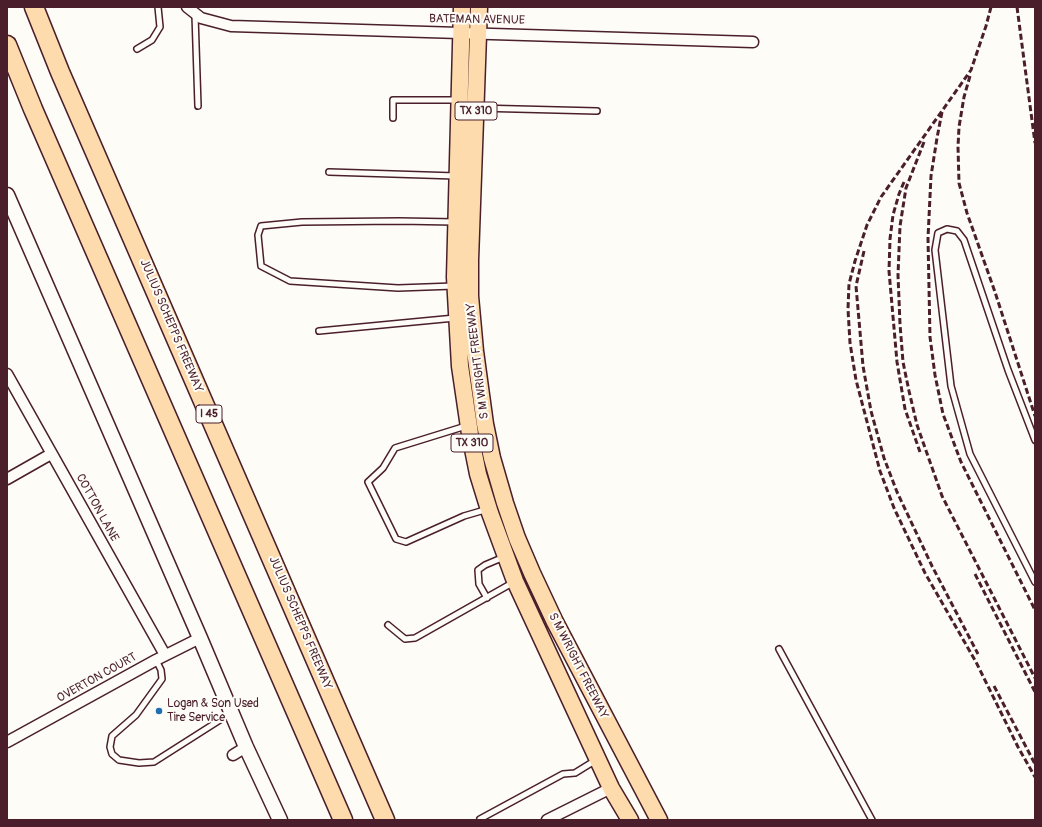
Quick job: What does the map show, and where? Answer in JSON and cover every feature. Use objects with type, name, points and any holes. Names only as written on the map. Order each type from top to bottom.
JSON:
[{"type":"highway","name":"JULIUS SCHEPPS FREEWAY","points":[[34,7],[63,78],[385,820]]},
{"type":"highway","points":[[7,45],[343,820]]},
{"type":"main road","name":"S M WRIGHT FREEWAY","points":[[462,7],[455,222],[456,318],[468,425],[478,474],[488,509],[515,581],[611,788],[630,820]]},
{"type":"main road","name":"S M WRIGHT FREEWAY","points":[[479,7],[470,296],[475,351],[484,418],[492,458],[507,510],[532,573],[555,622],[659,820]]},
{"type":"main road","points":[[9,204],[200,638],[246,747],[280,820]]},
{"type":"street","points":[[187,7],[198,16]]},
{"type":"street","name":"BATEMAN AVENUE","points":[[198,16],[231,26],[753,42]]},
{"type":"street","name":"COTTON LANE","points":[[7,374],[160,658]]},
{"type":"street","points":[[7,479],[51,454]]},
{"type":"street","name":"OVERTON COURT","points":[[7,742],[160,658],[200,638]]},
{"type":"street","points":[[233,756],[246,747]]},
{"type":"street","points":[[547,820],[611,788]]},
{"type":"lane","points":[[137,49],[152,40],[160,27],[158,7]]},
{"type":"lane","points":[[198,16],[198,106]]},
{"type":"lane","points":[[393,118],[393,100],[459,100]]},
{"type":"lane","points":[[476,108],[597,111]]},
{"type":"lane","points":[[329,172],[457,176]]},
{"type":"lane","points":[[455,222],[302,222],[261,226],[258,235],[261,266],[290,281],[398,288],[455,286]]},
{"type":"lane","points":[[1035,440],[1008,370],[964,240],[957,230],[947,229],[938,234],[935,250],[951,386],[970,454],[1035,582]]},
{"type":"lane","points":[[319,331],[456,318]]},
{"type":"lane","points":[[468,425],[395,448],[383,468],[368,482],[396,538],[406,542],[464,516],[488,509]]},
{"type":"lane","points":[[488,598],[479,584],[478,570],[485,565],[505,556]]},
{"type":"lane","points":[[388,625],[405,639],[415,638],[488,598],[515,581]]},
{"type":"lane","points":[[779,649],[872,820]]},
{"type":"lane","points":[[160,658],[162,679],[136,715],[112,736],[110,747],[112,754],[119,760],[140,763],[154,762],[231,712]]},
{"type":"lane","points":[[480,819],[564,774],[575,773],[598,758]]},
{"type":"railway","points":[[991,7],[971,70],[881,197],[867,225],[849,284],[848,309],[850,343],[856,380],[880,471],[894,508],[925,573],[976,662],[1018,747],[1035,777]]},
{"type":"railway","points":[[1017,7],[1035,143]]},
{"type":"railway","points":[[970,76],[964,97],[959,127],[959,183],[967,213],[995,292],[1035,416]]},
{"type":"railway","points":[[942,112],[931,176],[928,238],[930,337],[935,375],[943,414],[961,462],[1035,610]]},
{"type":"railway","points":[[924,142],[906,188],[900,226],[898,275],[900,324],[903,362],[909,391],[917,425],[942,496],[1035,678]]},
{"type":"railway","points":[[904,182],[893,215],[890,239],[889,271],[897,362],[905,409],[920,452]]},
{"type":"railway","points":[[864,251],[856,286],[863,366],[871,411],[884,458],[897,492],[932,566],[978,654]]},
{"type":"railway","points":[[975,574],[1035,692]]},
{"type":"railway","points":[[994,686],[1035,764]]},
{"type":"place","name":"Logan & Son Used Tire Service","points":[[159,711]]}]
